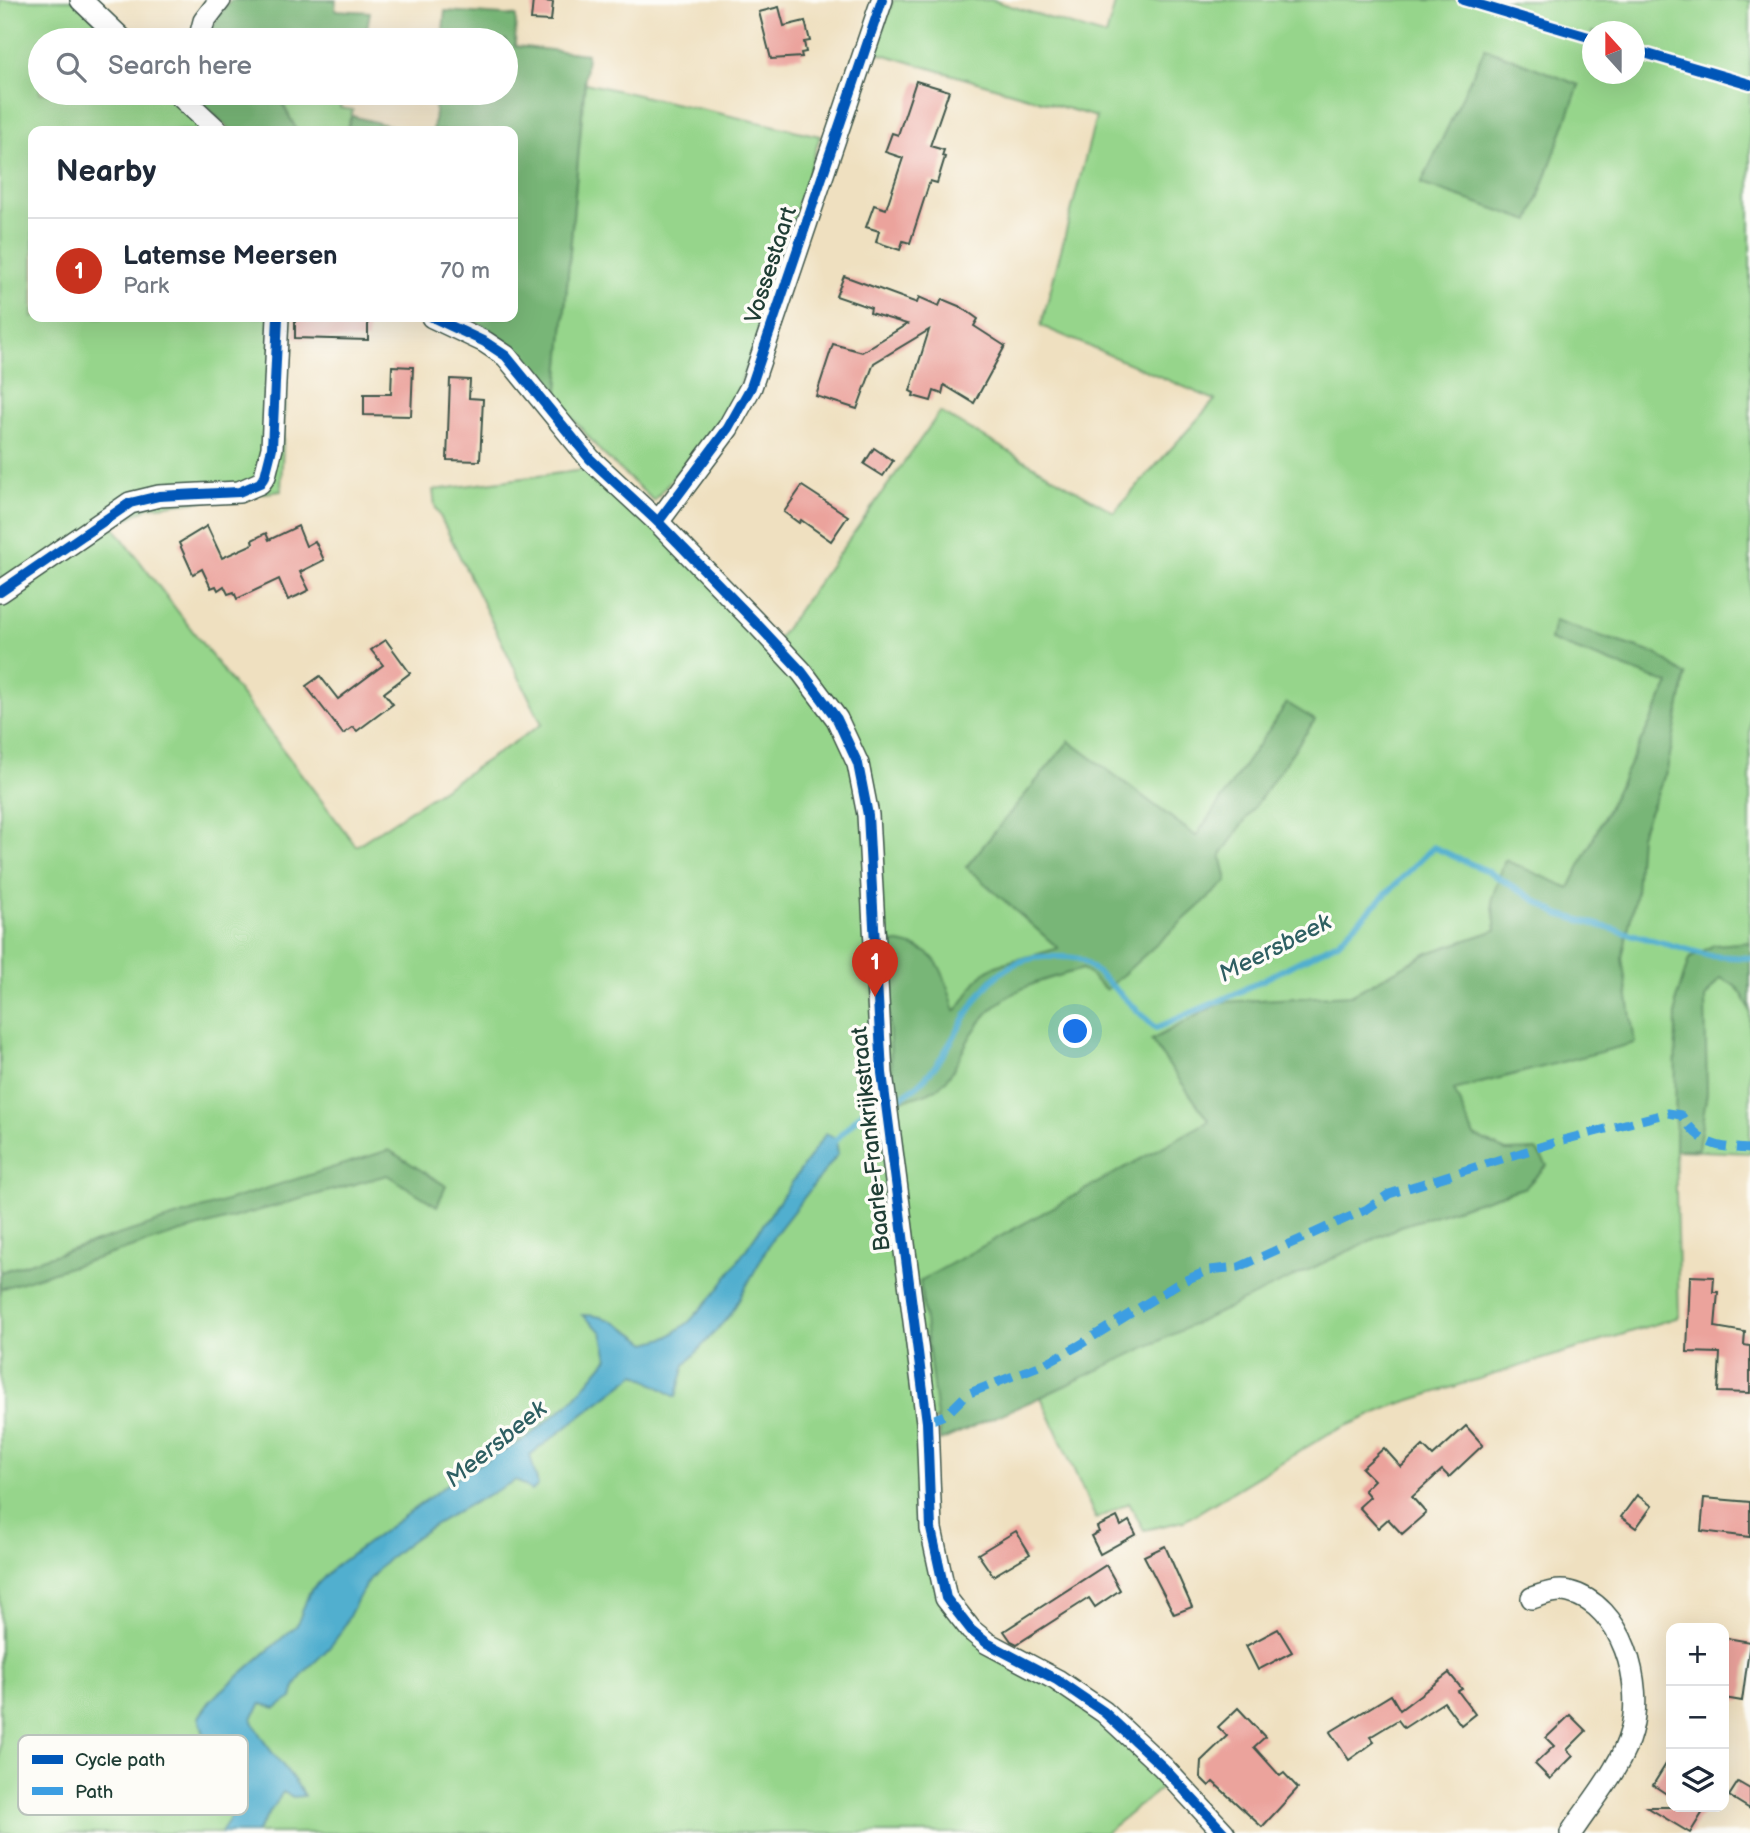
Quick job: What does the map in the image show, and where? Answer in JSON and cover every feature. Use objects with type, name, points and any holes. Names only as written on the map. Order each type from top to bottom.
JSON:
[{"type":"street","points":[[81,0],[110,28]]},
{"type":"street","points":[[202,28],[204,21],[220,0]]},
{"type":"street","name":"Vossestaart","points":[[658,522],[728,428],[751,387],[882,0]]},
{"type":"street","points":[[192,105],[213,126]]},
{"type":"street","points":[[0,592],[130,503],[159,496],[239,492],[260,483],[265,476],[272,447],[278,322]]},
{"type":"street","name":"Baarle-Frankrijkstraat","points":[[443,322],[485,342],[506,356],[590,459],[658,522],[819,694],[849,742],[864,789],[872,851],[883,1083],[927,1422],[931,1529],[946,1598],[971,1630],[987,1643],[1065,1685],[1104,1712],[1163,1767],[1224,1833]]},
{"type":"street","points":[[1532,1598],[1551,1592],[1569,1592],[1589,1602],[1605,1616],[1626,1650],[1633,1670],[1636,1689],[1631,1734],[1622,1754],[1571,1833]]},
{"type":"green space","points":[[0,0],[74,0],[103,28],[28,28],[28,105],[184,105],[207,126],[28,126],[28,322],[288,322],[281,491],[149,507],[113,526],[356,846],[542,724],[435,506],[433,490],[583,470],[590,459],[775,643],[940,412],[1114,512],[1215,400],[1041,326],[1096,117],[875,52],[893,0],[992,0],[1106,36],[1116,0],[1750,0],[1750,1153],[1675,1150],[1679,1317],[1395,1405],[1330,1433],[1184,1521],[1144,1530],[1129,1503],[1096,1519],[1041,1397],[927,1422],[931,1529],[957,1615],[1057,1680],[1174,1778],[1105,1833],[0,1833]]},
{"type":"green space","points":[[231,0],[336,0],[335,10],[370,12],[367,28],[212,28]]},
{"type":"green space","points":[[445,11],[516,16],[516,28],[443,28]]},
{"type":"green space","points":[[518,46],[587,54],[557,400],[518,352],[476,322],[518,322],[518,126],[434,126],[436,105],[518,105]]},
{"type":"green space","points":[[1485,48],[1579,85],[1530,221],[1421,184]]},
{"type":"green space","points":[[585,83],[820,136],[767,312],[732,406],[654,501],[602,453],[557,400]]},
{"type":"green space","points":[[204,105],[283,105],[294,126],[226,126]]},
{"type":"green space","points":[[283,105],[340,105],[340,108],[353,110],[348,126],[294,126]]},
{"type":"green space","points":[[352,116],[391,126],[348,126]]},
{"type":"green space","points":[[1554,621],[1656,654],[1686,675],[1667,770],[1640,835],[1636,893],[1622,958],[1635,1043],[1454,1090],[1474,1136],[1506,1151],[1536,1150],[1547,1165],[1526,1187],[1401,1226],[1041,1397],[940,1441],[920,1281],[1209,1121],[1151,1040],[1222,1002],[1351,995],[1428,953],[1496,930],[1492,898],[1505,860],[1569,888],[1669,684],[1550,640]]},
{"type":"green space","points":[[1287,703],[1315,720],[1221,855],[1227,881],[1106,990],[1083,969],[1022,989],[1000,1002],[976,1027],[945,1081],[934,1090],[917,1097],[893,1101],[885,941],[917,948],[935,960],[941,969],[955,1011],[985,972],[1000,964],[1058,948],[966,867],[1069,741],[1196,836]]},
{"type":"green space","points":[[1750,942],[1750,1011],[1739,990],[1720,978],[1705,998],[1707,1093],[1698,1149],[1675,1150],[1676,1000],[1689,959],[1714,945]]},
{"type":"green space","points":[[389,1150],[446,1186],[437,1206],[387,1175],[178,1233],[0,1289],[0,1272]]},
{"type":"water","points":[[826,1133],[836,1139],[838,1154],[774,1236],[731,1314],[685,1365],[676,1397],[636,1374],[530,1455],[538,1485],[532,1491],[516,1480],[419,1535],[401,1548],[370,1579],[336,1639],[299,1680],[292,1698],[276,1708],[261,1704],[252,1718],[263,1739],[304,1796],[293,1797],[283,1792],[256,1833],[221,1833],[232,1815],[248,1815],[248,1735],[204,1735],[199,1717],[211,1700],[297,1625],[309,1593],[332,1569],[464,1472],[524,1440],[573,1400],[608,1358],[602,1332],[582,1315],[609,1319],[647,1343],[668,1337],[689,1322],[718,1290]]},
{"type":"building","points":[[533,0],[553,2],[551,21],[531,20]]},
{"type":"building","points":[[779,7],[784,26],[805,21],[810,41],[804,42],[806,52],[801,53],[802,57],[771,59],[759,12]]},
{"type":"building","points":[[916,81],[949,91],[930,146],[944,150],[942,156],[945,157],[937,183],[930,181],[910,243],[903,241],[900,250],[876,242],[879,231],[866,227],[874,205],[886,209],[903,158],[885,152],[892,133],[898,135]]},
{"type":"building","points":[[844,276],[917,303],[919,297],[939,306],[942,299],[961,307],[978,319],[974,326],[1005,346],[974,403],[944,385],[942,394],[934,391],[931,401],[913,396],[914,393],[910,391],[929,330],[874,363],[857,409],[816,396],[833,344],[862,352],[907,324],[870,313],[871,308],[836,296]]},
{"type":"building","points":[[295,322],[368,322],[368,340],[295,338]]},
{"type":"building","points":[[392,366],[413,367],[411,416],[364,415],[364,394],[391,394]]},
{"type":"building","points":[[450,379],[470,380],[469,398],[483,399],[480,461],[447,460]]},
{"type":"building","points":[[874,448],[893,461],[883,476],[864,464]]},
{"type":"building","points":[[802,486],[848,516],[831,541],[801,520],[799,523],[784,512]]},
{"type":"building","points":[[207,526],[222,558],[253,544],[252,540],[266,533],[269,540],[298,526],[306,546],[315,541],[324,560],[300,572],[309,590],[297,596],[288,600],[279,579],[237,599],[234,592],[228,594],[224,586],[218,590],[216,586],[211,588],[202,569],[193,574],[179,543]]},
{"type":"building","points":[[386,640],[410,673],[384,693],[393,704],[357,731],[353,727],[343,734],[306,686],[320,676],[338,699],[383,665],[371,650]]},
{"type":"building","points":[[1690,1276],[1714,1277],[1713,1292],[1718,1292],[1715,1327],[1745,1332],[1744,1345],[1750,1346],[1750,1393],[1718,1392],[1720,1353],[1687,1352]]},
{"type":"building","points":[[1466,1426],[1483,1445],[1449,1477],[1442,1470],[1412,1497],[1426,1513],[1402,1534],[1388,1519],[1378,1528],[1359,1507],[1370,1497],[1364,1490],[1374,1480],[1362,1468],[1384,1448],[1401,1467],[1423,1446],[1433,1456]]},
{"type":"building","points":[[1637,1495],[1652,1506],[1636,1528],[1621,1517]]},
{"type":"building","points":[[1704,1498],[1750,1502],[1750,1537],[1701,1531]]},
{"type":"building","points":[[1117,1517],[1121,1526],[1129,1521],[1136,1534],[1100,1554],[1091,1536],[1099,1532],[1097,1527]]},
{"type":"building","points":[[1016,1531],[1030,1554],[993,1576],[978,1554]]},
{"type":"building","points":[[1165,1546],[1192,1607],[1174,1614],[1144,1556]]},
{"type":"building","points":[[1106,1565],[1120,1590],[1095,1607],[1089,1598],[1017,1644],[1011,1641],[1004,1631]]},
{"type":"building","points":[[1278,1629],[1292,1652],[1258,1670],[1246,1646]]},
{"type":"building","points":[[1729,1638],[1750,1642],[1742,1701],[1729,1699]]},
{"type":"building","points":[[1449,1673],[1462,1689],[1458,1691],[1475,1714],[1461,1725],[1444,1702],[1404,1728],[1398,1720],[1370,1737],[1374,1742],[1349,1760],[1330,1732],[1391,1695],[1400,1710]]},
{"type":"building","points":[[1238,1708],[1265,1737],[1254,1747],[1280,1776],[1284,1773],[1298,1788],[1262,1827],[1213,1782],[1209,1786],[1200,1777],[1201,1761],[1227,1736],[1218,1727]]},
{"type":"building","points":[[1570,1715],[1586,1731],[1567,1750],[1573,1756],[1550,1779],[1535,1764],[1554,1746],[1546,1738]]},
{"type":"building","points":[[1666,1764],[1666,1794],[1653,1785]]},
{"type":"building","points":[[1738,1782],[1750,1789],[1750,1809],[1729,1796]]},
{"type":"building","points":[[1647,1807],[1666,1807],[1666,1812],[1703,1812],[1690,1833]]},
{"type":"waterway","name":"Meersbeek","points":[[902,1096],[923,1080],[940,1060],[984,990],[1002,972],[1025,960],[1055,957],[1081,960],[1156,1028],[1235,994],[1338,942],[1433,847],[1489,872],[1558,914],[1710,956],[1750,958]]},
{"type":"waterway","name":"Meersbeek","points":[[832,1144],[867,1107]]},
{"type":"marked path","points":[[927,1422],[947,1414],[967,1394],[1044,1364],[1078,1346],[1179,1283],[1209,1270],[1239,1267],[1367,1209],[1389,1194],[1556,1142],[1668,1113],[1681,1115],[1696,1133],[1710,1143],[1750,1149]]},
{"type":"cycle path","points":[[658,522],[728,428],[751,387],[882,0]]},
{"type":"cycle path","points":[[1463,0],[1582,35]]},
{"type":"cycle path","points":[[1645,53],[1750,84]]},
{"type":"cycle path","points":[[0,592],[130,503],[159,496],[239,492],[260,483],[265,476],[272,448],[278,322]]},
{"type":"cycle path","points":[[443,322],[485,342],[506,356],[590,459],[658,522],[758,625],[802,672],[837,719],[858,764],[868,815],[882,1073],[927,1422],[931,1529],[946,1598],[971,1630],[987,1643],[1057,1680],[1104,1712],[1163,1767],[1224,1833]]},
{"type":"place","name":"Latemse Meersen","points":[[875,997]]}]
